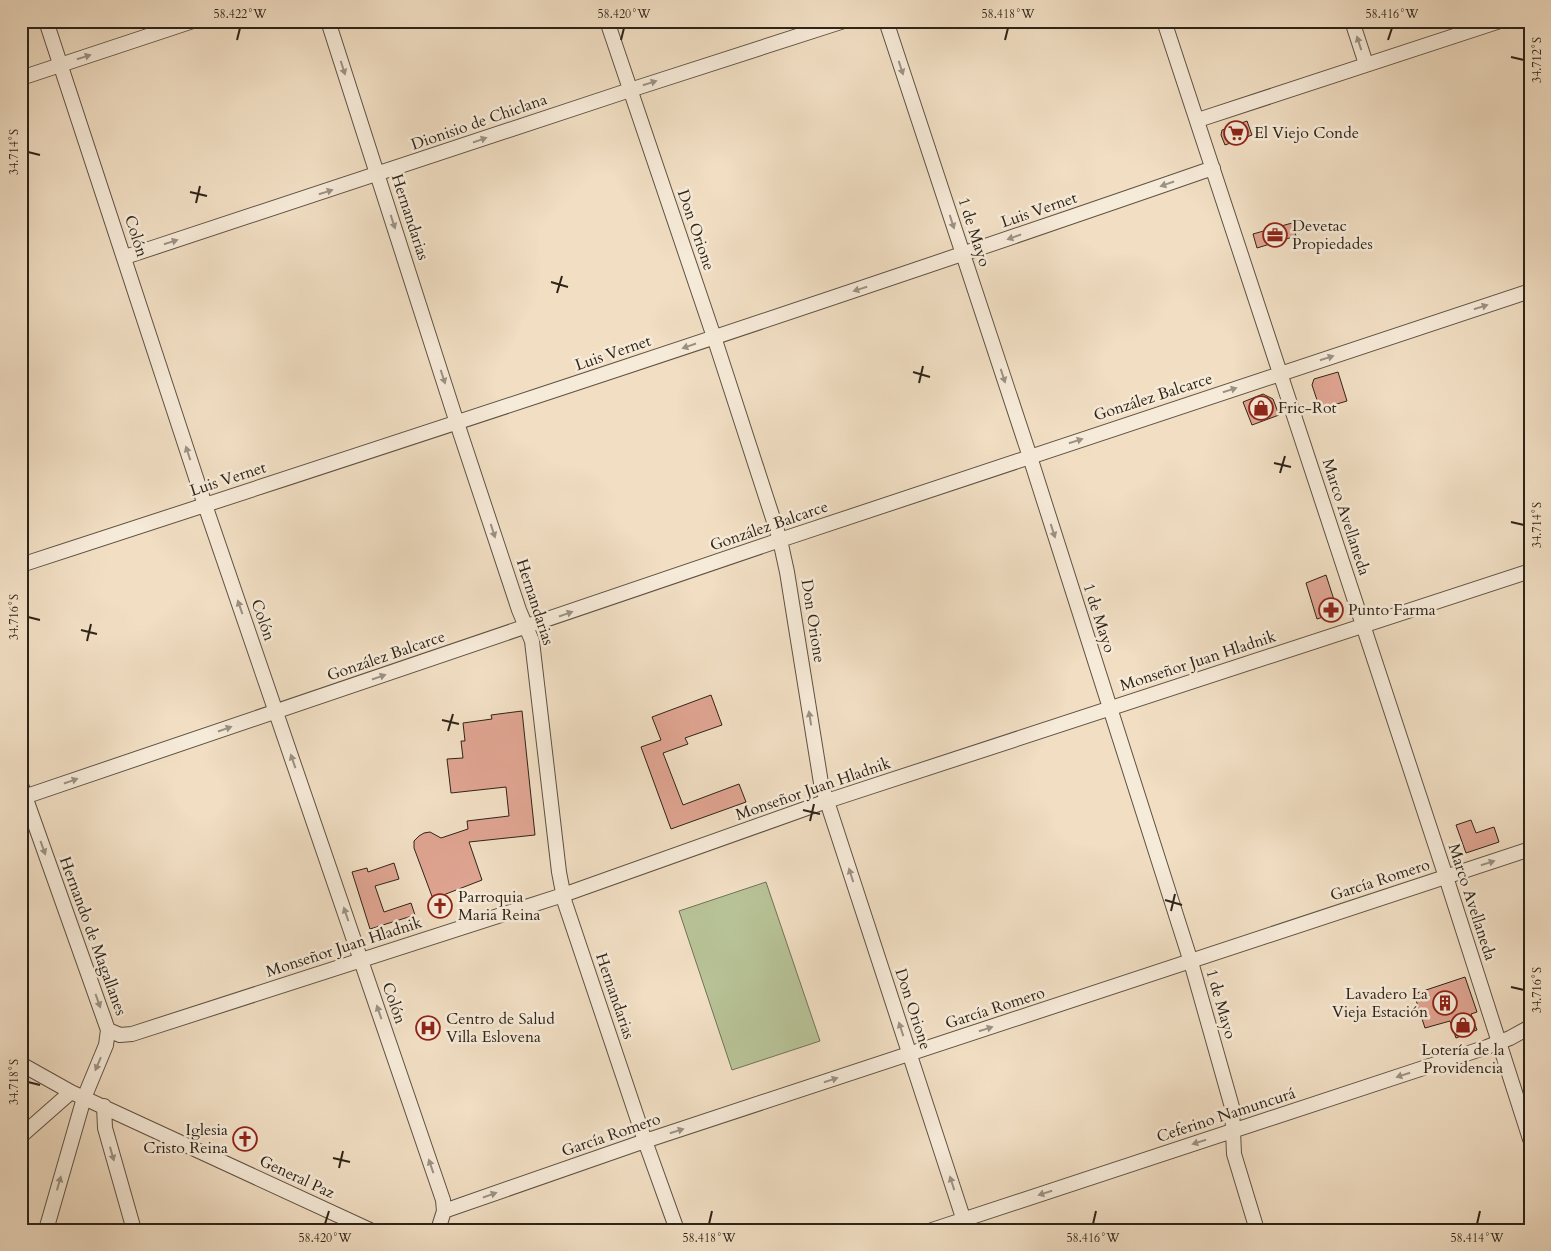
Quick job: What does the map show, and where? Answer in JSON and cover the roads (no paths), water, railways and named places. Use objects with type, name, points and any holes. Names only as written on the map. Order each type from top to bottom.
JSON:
[{"type":"street","name":"Colón","points":[[46,21],[205,505],[362,961],[442,1200],[444,1211]]},
{"type":"street","points":[[21,78],[193,21]]},
{"type":"street","name":"Hernandarias","points":[[328,21],[519,610],[532,641],[563,894],[645,1141],[677,1230]]},
{"type":"street","name":"Don Orione","points":[[607,21],[714,337],[780,540],[787,572],[821,783],[966,1224]]},
{"type":"street","name":"Dionisio de Chiclana","points":[[125,257],[844,21]]},
{"type":"street","name":"1 de Mayo","points":[[886,21],[1030,456],[1191,962],[1232,1107],[1234,1154],[1257,1230]]},
{"type":"street","name":"Marco Avellaneda","points":[[1164,21],[1364,626],[1530,1139]]},
{"type":"street","points":[[1352,21],[1366,64]]},
{"type":"street","points":[[1198,120],[1500,21]]},
{"type":"street","name":"Luis Vernet","points":[[21,565],[458,423],[1214,168]]},
{"type":"street","name":"González Balcarce","points":[[23,793],[276,712],[1030,456],[1530,291]]},
{"type":"street","name":"Monseñor Juan Hladnik","points":[[108,1030],[120,1035],[132,1034],[362,961],[563,894],[827,802],[1530,570]]},
{"type":"street","name":"Hernando de Magallanes","points":[[23,793],[108,1030],[106,1045],[78,1095],[46,1230]]},
{"type":"street","name":"García Romero","points":[[444,1211],[645,1141],[1530,849]]},
{"type":"street","name":"Ceferino Namuncurá","points":[[932,1230],[966,1224],[1233,1131],[1500,1043],[1530,1028]]},
{"type":"street","name":"General Paz","points":[[21,1064],[78,1095],[370,1230]]},
{"type":"street","points":[[21,1136],[78,1095]]},
{"type":"street","points":[[104,1106],[105,1128],[134,1230]]},
{"type":"street","points":[[438,1230],[444,1211]]},
{"type":"place","name":"El Viejo Conde","points":[[1236,133]]},
{"type":"place","name":"Devetac Propiedades","points":[[1275,235]]},
{"type":"place","name":"Fric-Rot","points":[[1261,408]]},
{"type":"place","name":"Punto Farma","points":[[1331,610]]},
{"type":"place","name":"Parroquia Maria Reina","points":[[440,906]]},
{"type":"place","name":"Lavadero La Vieja Estación","points":[[1445,1003]]},
{"type":"place","name":"Lotería de la Providencia","points":[[1463,1025]]},
{"type":"place","name":"Centro de Salud Villa Eslovena","points":[[428,1028]]},
{"type":"place","name":"Iglesia Cristo Reina","points":[[245,1139]]}]
